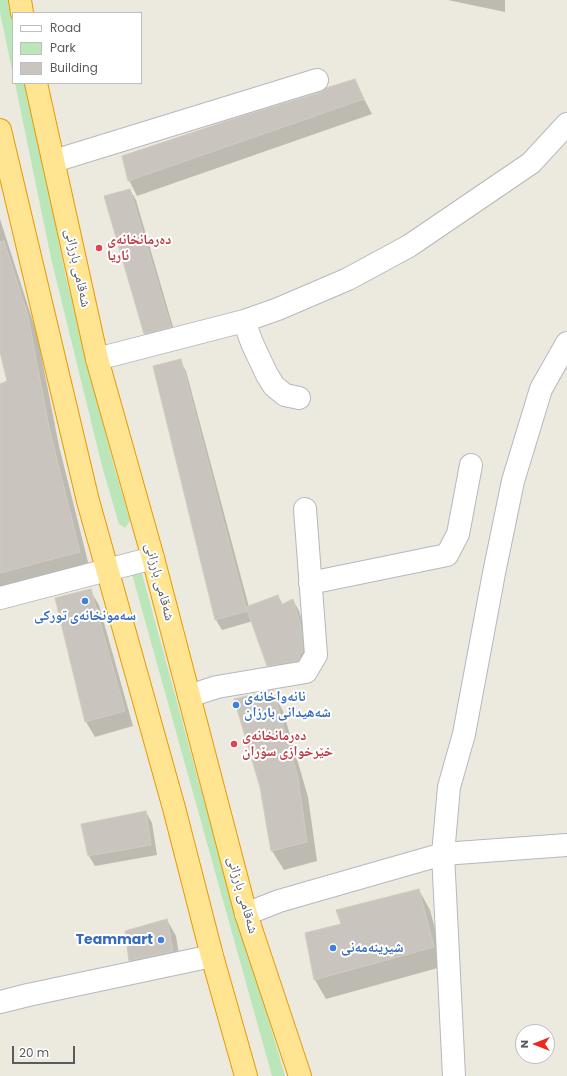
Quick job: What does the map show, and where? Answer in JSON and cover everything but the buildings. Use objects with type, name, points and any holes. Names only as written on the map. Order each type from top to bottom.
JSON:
[{"type":"highway","points":[[20,0],[22,12]]},
{"type":"highway","name":"شەقامی بارزانی","points":[[36,84],[97,359],[153,558],[246,914],[300,1076]]},
{"type":"highway","points":[[0,130],[86,493],[106,570],[174,808],[212,956],[246,1076]]},
{"type":"street","points":[[54,161],[317,80]]},
{"type":"street","points":[[97,359],[244,321],[278,309],[348,279],[409,246],[531,163],[567,124]]},
{"type":"street","points":[[244,321],[267,376],[274,386],[285,395],[299,398]]},
{"type":"street","points":[[454,1076],[443,854],[449,787],[464,734],[492,580],[514,481],[541,389],[567,343]]},
{"type":"street","points":[[310,583],[447,555],[458,534],[471,465]]},
{"type":"street","points":[[189,696],[218,687],[306,672],[316,655],[304,509]]},
{"type":"street","points":[[0,598],[153,558]]},
{"type":"street","points":[[246,914],[279,900],[443,854],[567,845]]},
{"type":"street","points":[[0,1002],[212,956]]},
{"type":"green space","points":[[0,0],[9,0],[12,14],[12,70],[0,12]]},
{"type":"green space","points":[[15,84],[27,84],[66,278],[113,463],[130,521],[125,528],[119,524],[102,466],[51,258]]},
{"type":"green space","points":[[141,570],[199,783],[285,1076],[272,1076],[132,574]]},
{"type":"place","name":"دەرمانخانەی ئاریا","points":[[99,248]]},
{"type":"place","name":"سەمونخانەی تورکی","points":[[85,601]]},
{"type":"place","name":"نانەواخانەی شەهیدانی بارزان","points":[[236,705]]},
{"type":"place","name":"دەرمانخانەی خێرخوازی سۆران","points":[[234,744]]},
{"type":"place","name":"Teammart","points":[[161,940]]},
{"type":"place","name":"شیرینەمەنی","points":[[333,948]]}]
